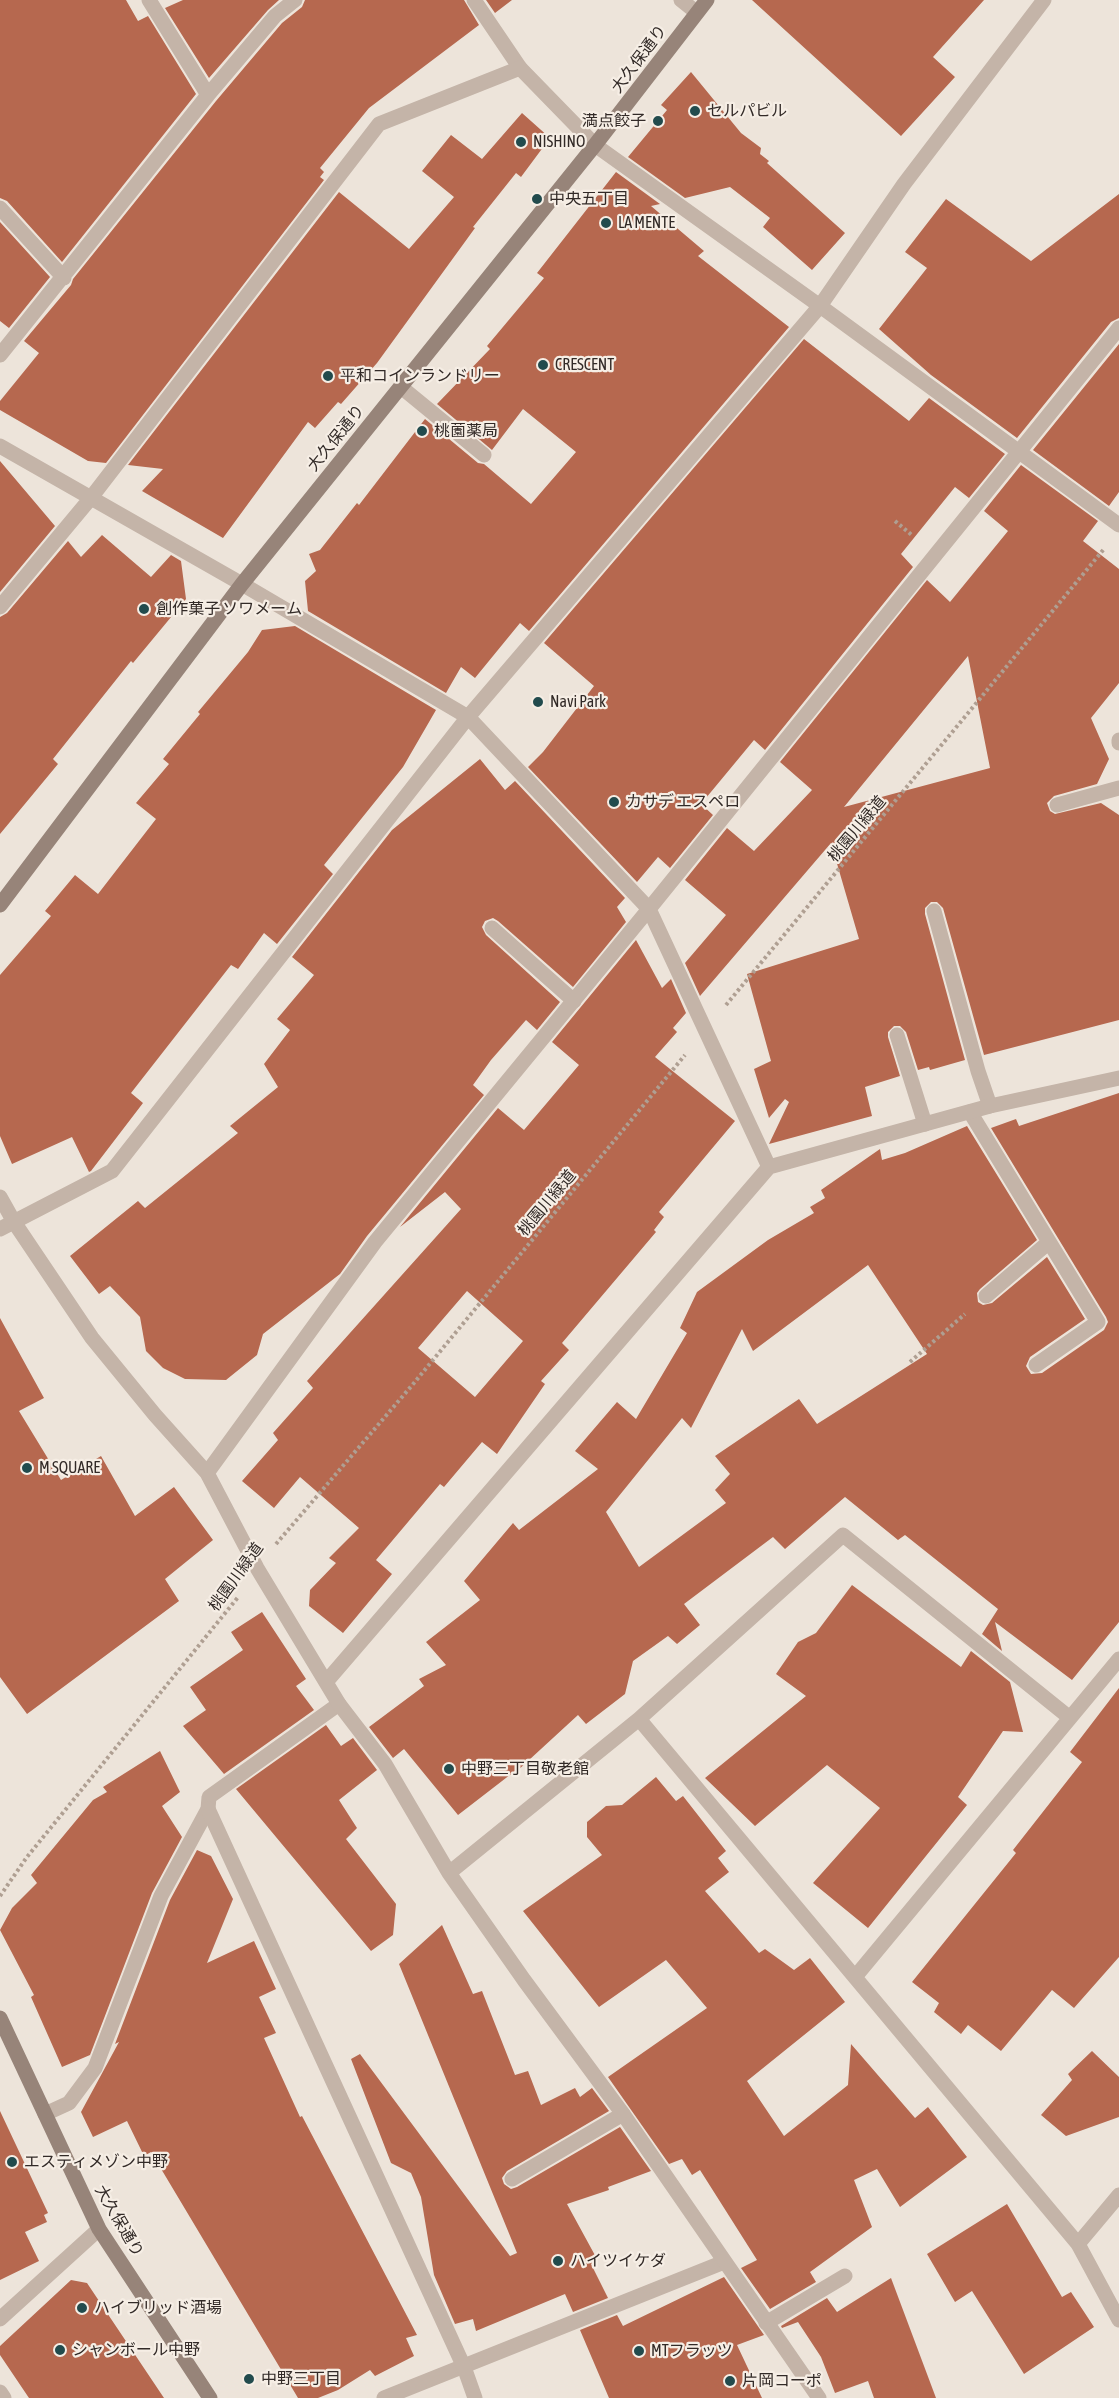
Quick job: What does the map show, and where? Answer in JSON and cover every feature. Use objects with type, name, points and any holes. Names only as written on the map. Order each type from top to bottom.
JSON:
[{"type":"main road","name":"大久保通り","points":[[0,904],[242,584],[596,145],[707,0]]},
{"type":"main road","name":"大久保通り","points":[[0,2018],[99,2229],[210,2398]]},
{"type":"street","points":[[149,0],[208,95]]},
{"type":"street","points":[[0,355],[64,278],[208,95],[275,16],[295,0]]},
{"type":"street","points":[[474,0],[520,68],[596,145],[1119,525]]},
{"type":"street","points":[[681,0],[696,12]]},
{"type":"street","points":[[7,1226],[112,1171],[468,717],[820,306],[904,184],[1044,0]]},
{"type":"street","points":[[0,607],[90,499],[378,124],[520,68]]},
{"type":"street","points":[[0,208],[64,278]]},
{"type":"street","points":[[207,1473],[375,1242],[649,909],[1017,451],[1119,328]]},
{"type":"street","points":[[401,387],[484,455]]},
{"type":"street","points":[[0,446],[242,584],[468,717],[649,909],[769,1167]]},
{"type":"street","points":[[1057,806],[1119,788]]},
{"type":"street","points":[[933,911],[990,1106]]},
{"type":"street","points":[[492,928],[574,1001]]},
{"type":"street","points":[[897,1035],[926,1124]]},
{"type":"street","points":[[326,1682],[769,1167],[990,1106],[1119,1078]]},
{"type":"street","points":[[970,1112],[1098,1322],[1036,1365]]},
{"type":"street","points":[[0,1197],[7,1226],[92,1338],[207,1473],[257,1568],[339,1704],[385,1764],[449,1873],[524,1980],[623,2114],[819,2398]]},
{"type":"street","points":[[986,1296],[1049,1242]]},
{"type":"street","points":[[449,1873],[639,1719],[843,1535],[1070,1718]]},
{"type":"street","points":[[855,1977],[1119,1659]]},
{"type":"street","points":[[45,2114],[69,2103],[95,2068],[161,1896],[208,1809],[209,1797],[339,1704]]},
{"type":"street","points":[[639,1719],[1078,2244],[1119,2320]]},
{"type":"street","points":[[208,1809],[464,2367],[475,2398]]},
{"type":"street","points":[[512,2179],[623,2114]]},
{"type":"street","points":[[1078,2244],[1119,2195]]},
{"type":"street","points":[[0,2319],[99,2229]]},
{"type":"street","points":[[384,2398],[724,2262]]},
{"type":"street","points":[[766,2323],[844,2276]]},
{"type":"street","points":[[0,2392],[4,2398]]},
{"type":"path","name":"桃園川緑道","points":[[0,1896],[27,1857],[245,1589],[257,1568],[275,1545],[422,1374],[1106,547]]},
{"type":"path","points":[[910,1362],[986,1296]]},
{"type":"building","points":[[0,0],[126,0],[138,21],[148,16],[196,94],[62,262],[7,201],[0,198]]},
{"type":"building","points":[[183,0],[279,0],[209,78],[165,8]]},
{"type":"building","points":[[305,0],[464,0],[479,25],[369,108],[320,168],[324,172],[320,177],[324,180],[106,463],[88,461],[0,410],[0,401],[39,353],[24,341],[216,101],[282,23],[302,7]]},
{"type":"building","points":[[486,0],[512,0],[495,13]]},
{"type":"building","points":[[752,0],[984,0],[933,57],[955,77],[901,136]]},
{"type":"building","points":[[691,72],[741,133],[761,148],[760,154],[769,161],[767,163],[845,233],[812,270],[763,227],[770,218],[730,187],[685,198],[628,157],[667,110],[661,105]]},
{"type":"building","points":[[522,113],[550,138],[521,177],[516,173],[473,227],[475,228],[377,363],[341,404],[338,402],[315,428],[308,422],[223,538],[142,491],[163,469],[128,465],[339,192],[409,249],[454,197],[422,171],[451,135],[482,159]]},
{"type":"building","points":[[616,172],[660,204],[651,206],[704,251],[698,256],[789,327],[529,631],[520,623],[475,678],[461,667],[446,693],[308,611],[305,581],[316,571],[309,554],[320,550],[357,503],[359,505],[425,419],[478,463],[484,464],[531,504],[576,452],[523,409],[492,450],[437,404],[490,349],[487,346],[544,278],[537,273]]},
{"type":"building","points":[[1119,194],[1119,318],[1111,322],[1017,438],[931,375],[879,329],[927,268],[905,252],[946,199],[1031,261]]},
{"type":"building","points":[[0,222],[50,277],[9,328],[0,321]]},
{"type":"building","points":[[804,339],[909,421],[929,398],[1005,454],[969,498],[955,487],[901,554],[913,567],[765,750],[754,740],[701,804],[713,815],[670,868],[658,857],[637,882],[528,767],[543,752],[594,686],[544,643]]},
{"type":"building","points":[[1119,344],[1119,492],[1109,506],[1033,450]]},
{"type":"building","points":[[0,461],[55,526],[0,592]]},
{"type":"building","points":[[1021,465],[1098,521],[1083,541],[1119,569],[1119,683],[1091,718],[1109,759],[1097,784],[1054,796],[1047,803],[1050,811],[1055,814],[1101,803],[1119,815],[1119,1020],[984,1055],[943,908],[937,902],[931,902],[925,908],[925,914],[965,1060],[930,1070],[929,1067],[918,1070],[906,1032],[900,1026],[894,1026],[888,1032],[888,1037],[900,1076],[865,1087],[872,1116],[769,1144],[789,1102],[785,1099],[769,1118],[754,1069],[771,1061],[747,974],[859,939],[831,843],[700,996],[685,963],[726,915],[685,880],[727,828],[754,851],[812,790],[780,762],[927,580],[950,602],[1008,531],[984,511]],"holes":[[[968,656],[990,768],[844,807]]]},
{"type":"building","points":[[102,535],[151,577],[171,555],[181,561],[186,599],[133,663],[131,661],[53,759],[58,764],[0,834],[0,617],[7,613],[68,541],[81,557]]},
{"type":"building","points":[[295,626],[436,710],[403,767],[324,865],[333,874],[277,944],[264,933],[238,969],[231,965],[131,1093],[143,1103],[91,1171],[89,1172],[72,1137],[12,1164],[0,1136],[0,975],[51,916],[45,911],[75,875],[98,894],[156,819],[136,803],[169,764],[163,759],[200,714],[198,712],[248,652],[262,630]]},
{"type":"building","points":[[480,759],[505,790],[515,781],[625,898],[617,907],[626,922],[573,987],[498,921],[493,918],[485,921],[482,927],[486,935],[560,1002],[537,1030],[526,1020],[491,1060],[473,1085],[484,1095],[367,1236],[340,1274],[263,1334],[257,1355],[226,1380],[185,1379],[163,1368],[146,1351],[140,1317],[110,1286],[99,1294],[70,1256],[138,1201],[145,1208],[238,1133],[230,1126],[278,1087],[264,1064],[290,1030],[277,1019],[314,975],[292,957],[392,830]]},
{"type":"building","points":[[636,940],[662,988],[671,979],[686,1013],[673,1028],[677,1032],[655,1057],[735,1121],[659,1212],[664,1217],[654,1230],[656,1232],[562,1343],[569,1350],[541,1381],[545,1384],[497,1454],[482,1442],[444,1487],[440,1484],[376,1560],[392,1574],[343,1633],[309,1606],[310,1590],[336,1563],[329,1558],[359,1528],[300,1477],[274,1508],[242,1481],[278,1440],[273,1433],[313,1388],[307,1381],[461,1209],[445,1192],[400,1227],[498,1108],[524,1130],[579,1065],[552,1042]],"holes":[[[467,1291],[523,1341],[475,1397],[418,1348]]]},
{"type":"building","points":[[1119,1093],[1119,1622],[1072,1680],[995,1622],[1002,1651],[982,1634],[998,1609],[905,1535],[898,1540],[845,1497],[785,1549],[773,1537],[684,1604],[700,1625],[677,1644],[668,1636],[633,1661],[625,1694],[586,1724],[578,1715],[516,1772],[458,1815],[404,1749],[393,1758],[369,1727],[424,1686],[419,1679],[446,1665],[426,1642],[480,1600],[464,1581],[513,1523],[519,1530],[598,1469],[575,1451],[617,1402],[636,1419],[687,1333],[680,1328],[697,1292],[768,1240],[814,1213],[810,1207],[825,1198],[821,1190],[880,1149],[882,1160],[905,1153],[967,1126],[1037,1240],[980,1289],[977,1293],[978,1302],[983,1305],[992,1303],[1047,1257],[1085,1319],[1030,1357],[1026,1366],[1031,1374],[1042,1373],[1104,1330],[1108,1322],[1106,1317],[991,1128],[1016,1119],[1019,1126]],"holes":[[[868,1265],[927,1354],[817,1424],[799,1399],[715,1456],[730,1474],[715,1490],[726,1503],[639,1567],[606,1512],[682,1418],[691,1428],[742,1329],[753,1351]]]},
{"type":"building","points":[[0,1318],[44,1398],[19,1411],[61,1480],[101,1456],[135,1516],[174,1487],[213,1540],[165,1579],[179,1601],[27,1714],[0,1677]]},
{"type":"building","points":[[852,1585],[961,1667],[971,1651],[1010,1682],[1023,1732],[1003,1731],[958,1797],[967,1805],[868,1928],[813,1883],[880,1808],[827,1765],[755,1826],[705,1778],[806,1696],[776,1674],[798,1642],[816,1633]]},
{"type":"building","points":[[262,1612],[306,1679],[296,1686],[314,1710],[224,1774],[183,1726],[206,1710],[190,1687],[243,1650],[231,1632]]},
{"type":"building","points":[[1119,1688],[1119,1957],[1074,2008],[1052,1990],[1001,2051],[968,2025],[961,2034],[934,2012],[939,2003],[912,1982],[1016,1853],[1013,1850],[1082,1762],[1070,1752]]},
{"type":"building","points":[[326,1725],[341,1746],[353,1738],[377,1770],[339,1800],[357,1828],[346,1839],[396,1904],[393,1935],[371,1951],[236,1789]]},
{"type":"building","points":[[160,1751],[180,1792],[162,1806],[182,1837],[152,1893],[90,2055],[62,2067],[31,1997],[34,1995],[0,1930],[12,1908],[37,1883],[31,1875],[93,1800],[107,1792],[103,1787]]},
{"type":"building","points":[[656,1777],[676,1801],[683,1796],[726,1851],[718,1858],[729,1872],[705,1891],[759,1953],[765,1949],[794,1970],[810,1958],[845,2002],[747,2081],[784,2136],[848,2085],[851,2044],[915,2118],[928,2107],[967,2157],[900,2207],[877,2169],[854,2180],[872,2227],[810,2272],[816,2282],[770,2309],[741,2268],[757,2260],[700,2170],[692,2175],[682,2159],[669,2164],[608,2077],[707,2008],[666,1960],[599,2007],[523,1911],[602,1855],[587,1837],[587,1822],[606,1806],[622,1805]]},
{"type":"building","points":[[197,1850],[211,1856],[233,1899],[207,1963],[254,1941],[276,1989],[259,1997],[276,2033],[264,2038],[300,2117],[302,2116],[417,2335],[406,2338],[414,2356],[375,2376],[370,2370],[338,2390],[318,2398],[298,2398],[151,2152],[144,2156],[127,2121],[93,2137],[81,2112],[119,2042],[115,2044],[170,1900]]},
{"type":"building","points":[[442,1925],[473,1994],[482,1991],[515,2075],[528,2071],[541,2105],[575,2088],[580,2097],[592,2088],[609,2111],[507,2171],[502,2178],[504,2184],[511,2189],[517,2187],[620,2127],[651,2171],[608,2187],[609,2190],[567,2204],[597,2259],[591,2264],[608,2298],[573,2312],[565,2294],[476,2331],[473,2319],[455,2324],[434,2275],[421,2197],[411,2173],[391,2163],[351,2059],[360,2054],[510,2256],[517,2253],[399,1964]]},
{"type":"building","points":[[1092,2051],[1119,2077],[1119,2117],[1066,2136],[1041,2115],[1072,2080],[1068,2074]]},
{"type":"building","name":"エスティメゾン中野","points":[[0,2111],[48,2213],[44,2215],[47,2222],[25,2232],[39,2261],[0,2280]]},
{"type":"building","points":[[1007,2204],[1062,2297],[1071,2292],[1094,2327],[1024,2374],[972,2291],[955,2302],[927,2254]]},
{"type":"building","points":[[724,2277],[764,2335],[737,2345],[762,2398],[609,2398],[580,2330],[617,2315],[623,2326]]},
{"type":"building","points":[[891,2278],[936,2398],[874,2398],[868,2381],[835,2393],[821,2357],[798,2322],[782,2328],[781,2326],[827,2298],[837,2312]]},
{"type":"building","name":"シャンボール中野","points":[[71,2280],[87,2283],[164,2398],[29,2398],[0,2355],[0,2346]]},
{"type":"place","name":"セルパビル","points":[[695,111]]},
{"type":"place","name":"満点餃子","points":[[658,121]]},
{"type":"place","name":"NISHINO","points":[[521,142]]},
{"type":"place","name":"中央五丁目","points":[[537,199]]},
{"type":"place","name":"LA MENTE","points":[[606,223]]},
{"type":"place","name":"CRESCENT","points":[[543,365]]},
{"type":"place","name":"平和コインランドリー","points":[[328,376]]},
{"type":"place","name":"桃薗薬局","points":[[422,431]]},
{"type":"place","name":"創作菓子 ソワメーム","points":[[144,609]]},
{"type":"place","name":"Navi Park","points":[[538,702]]},
{"type":"place","name":"カサデ エスペロ","points":[[614,802]]},
{"type":"place","name":"M SQUARE","points":[[27,1468]]},
{"type":"place","name":"中野三丁目敬老館","points":[[449,1769]]},
{"type":"place","name":"エスティメゾン中野","points":[[12,2162]]},
{"type":"place","name":"ハイツイケダ","points":[[558,2261]]},
{"type":"place","name":"ハイブリッド酒場","points":[[82,2308]]},
{"type":"place","name":"シャンボール中野","points":[[60,2350]]},
{"type":"place","name":"MTフラッツ","points":[[639,2351]]},
{"type":"place","name":"中野三丁目","points":[[249,2379]]},
{"type":"place","name":"片岡コーポ","points":[[730,2381]]}]
